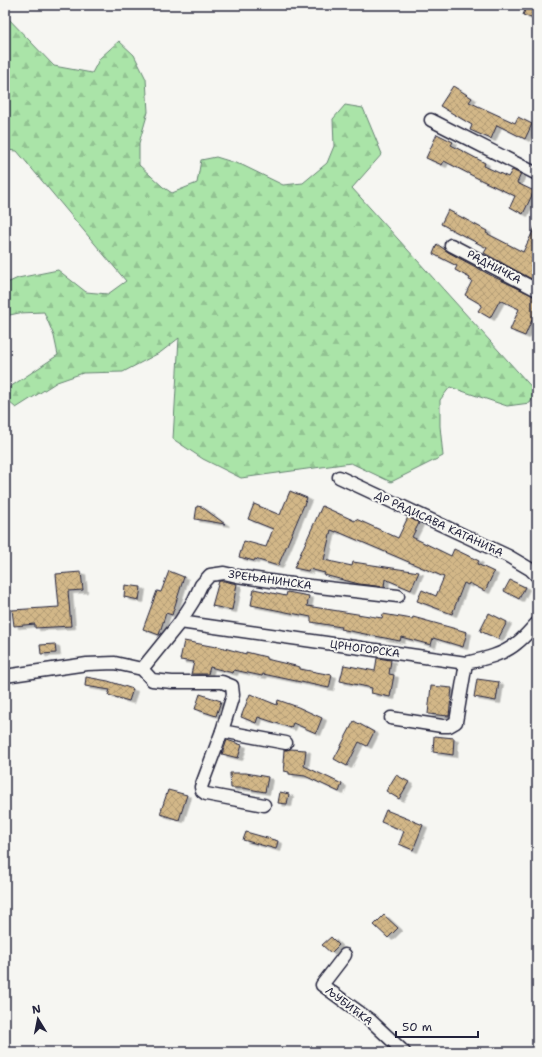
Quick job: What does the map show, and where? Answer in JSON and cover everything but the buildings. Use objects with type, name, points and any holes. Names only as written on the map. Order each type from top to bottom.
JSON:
[{"type":"street","points":[[431,120],[537,174]]},
{"type":"street","name":"РАДНИЧКА","points":[[451,245],[537,290]]},
{"type":"street","name":"ДР РАДИСАВА КАТАНИЋА","points":[[339,477],[508,556],[530,569],[537,576]]},
{"type":"street","name":"ЗРЕЊАНИНСКА","points":[[142,669],[180,622],[194,600],[201,585],[210,575],[224,573],[284,583],[398,596]]},
{"type":"street","name":"ЦРНОГОРСКА","points":[[180,622],[466,663],[493,657],[507,650],[518,643],[537,623]]},
{"type":"street","points":[[5,676],[87,664],[115,663],[142,669],[152,680],[172,682],[222,682],[232,686],[233,695],[222,730],[201,786],[202,791],[206,794],[264,805]]},
{"type":"street","points":[[390,718],[442,726],[449,726],[456,722],[466,663]]},
{"type":"street","points":[[222,730],[286,743]]},
{"type":"street","name":"ЉУБИЋКА","points":[[346,955],[322,986],[370,1020],[404,1052]]},
{"type":"green space","points":[[5,15],[54,66],[92,73],[100,58],[119,41],[134,55],[146,79],[148,112],[139,143],[139,165],[163,187],[172,193],[197,183],[201,160],[216,157],[242,165],[283,185],[303,183],[327,163],[334,146],[333,119],[345,105],[363,108],[382,154],[352,188],[536,392],[530,403],[507,406],[450,387],[440,400],[440,426],[443,456],[391,482],[351,463],[241,478],[203,459],[173,439],[179,338],[161,352],[123,372],[83,373],[57,382],[16,408],[9,402],[10,387],[58,355],[54,336],[44,312],[19,313],[5,316],[5,284],[18,278],[58,270],[86,292],[108,294],[126,281],[17,151],[5,150]]}]
